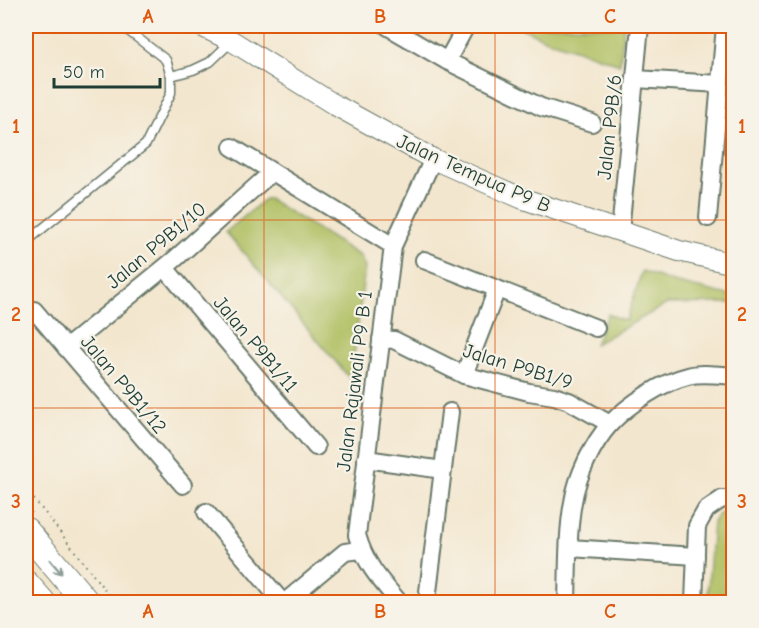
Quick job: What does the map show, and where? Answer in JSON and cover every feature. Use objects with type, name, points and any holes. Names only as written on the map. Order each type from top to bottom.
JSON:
[{"type":"main road","points":[[26,531],[86,603]]},
{"type":"main road","points":[[26,584],[42,603]]},
{"type":"street","name":"Jalan Tempua P9 B","points":[[201,26],[227,33],[335,105],[433,159],[521,198],[680,251],[734,264]]},
{"type":"street","points":[[387,26],[447,61],[541,107],[592,123]]},
{"type":"street","points":[[447,61],[466,26]]},
{"type":"street","name":"Jalan P9B/6","points":[[620,232],[640,26]]},
{"type":"street","points":[[708,218],[725,26]]},
{"type":"street","points":[[635,79],[720,84]]},
{"type":"street","points":[[232,147],[393,246]]},
{"type":"street","name":"Jalan Rajawali P9 B 1","points":[[399,603],[369,566],[357,535],[393,246],[433,159]]},
{"type":"street","name":"Jalan P9B1/10","points":[[66,348],[165,268],[272,172]]},
{"type":"street","points":[[424,260],[596,328]]},
{"type":"street","name":"Jalan P9B1/11","points":[[165,268],[316,447]]},
{"type":"street","points":[[464,375],[497,289]]},
{"type":"street","name":"Jalan P9B1/12","points":[[33,310],[183,485]]},
{"type":"street","name":"Jalan P9B1/9","points":[[381,339],[394,340],[464,375],[569,401],[610,424]]},
{"type":"street","points":[[567,603],[573,500],[586,459],[610,424],[637,401],[664,384],[690,375],[734,376]]},
{"type":"street","points":[[428,592],[450,412]]},
{"type":"street","points":[[366,459],[443,470]]},
{"type":"street","points":[[694,603],[697,526],[706,510],[722,499],[734,500]]},
{"type":"street","points":[[206,512],[283,603],[345,552],[361,550]]},
{"type":"street","points":[[569,548],[696,556]]},
{"type":"lane","points":[[26,242],[146,144],[171,93],[171,76],[166,60],[122,26]]},
{"type":"lane","points":[[171,76],[210,62],[227,33]]},
{"type":"path","points":[[26,490],[114,603]]},
{"type":"green space","points":[[517,26],[624,26],[620,64],[547,40]]},
{"type":"green space","points":[[265,199],[269,199],[360,256],[365,267],[351,380],[226,232]]},
{"type":"green space","points":[[642,271],[673,282],[733,296],[733,303],[667,304],[595,344],[608,314],[626,321]]},
{"type":"green space","points":[[726,511],[733,512],[733,602],[707,602],[713,522],[718,515]]}]
